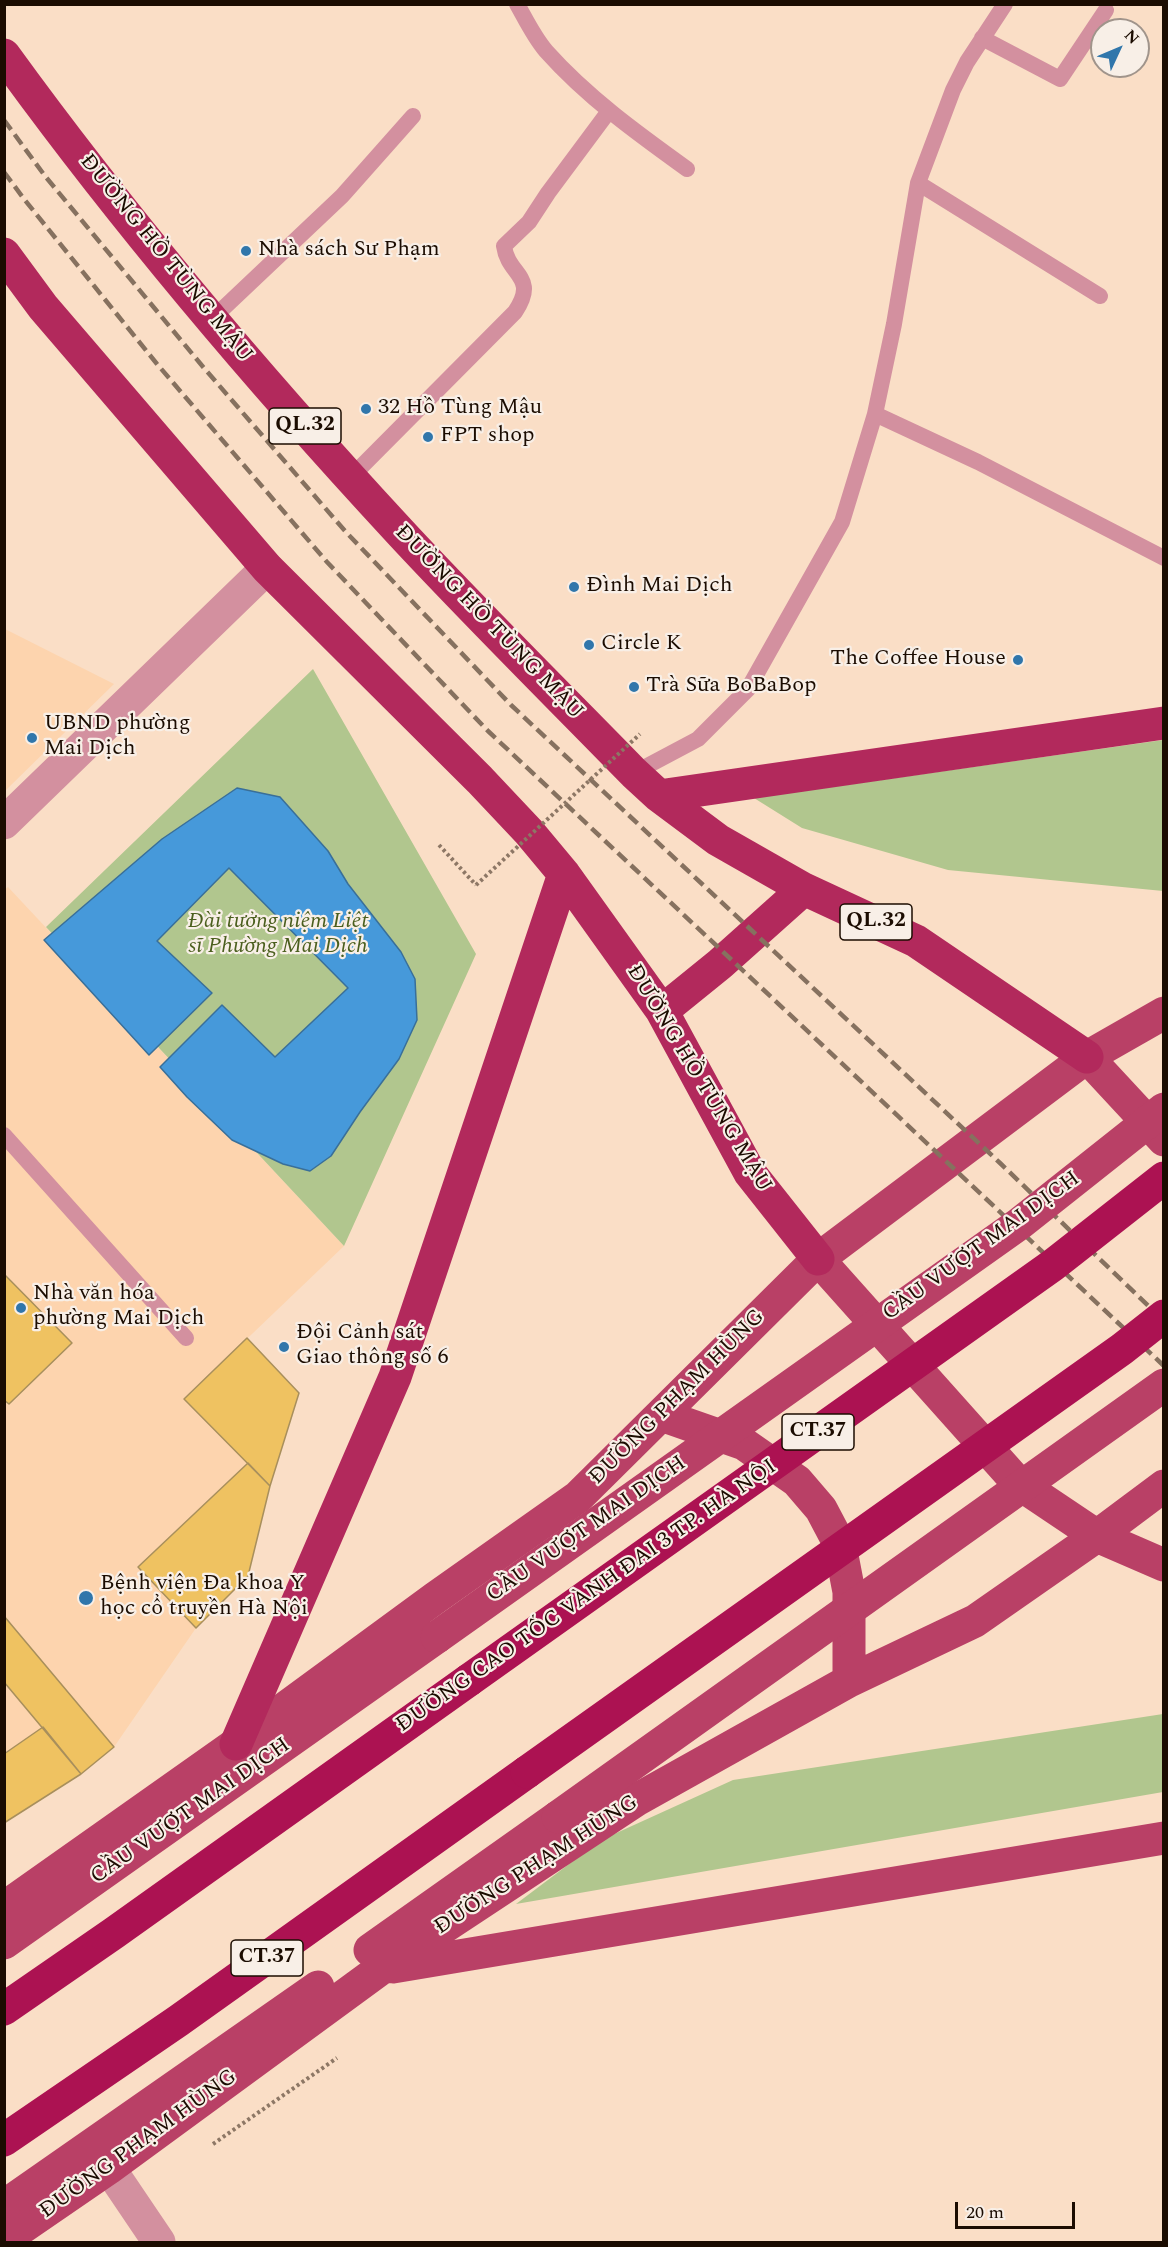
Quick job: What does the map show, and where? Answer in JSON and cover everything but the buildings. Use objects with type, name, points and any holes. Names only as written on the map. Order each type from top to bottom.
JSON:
[{"type":"highway","name":"ĐƯỜNG HỒ TÙNG MẬU","points":[[4,55],[49,116],[212,320],[350,478],[634,773],[718,840],[804,889],[916,941],[1087,1057]]},
{"type":"highway","name":"ĐƯỜNG HỒ TÙNG MẬU","points":[[4,254],[43,307],[267,568],[530,832],[564,874],[662,1011],[750,1173],[818,1259]]},
{"type":"highway","points":[[660,796],[1164,723]]},
{"type":"highway","points":[[236,1744],[395,1377],[564,874]]},
{"type":"highway","points":[[662,1011],[720,964],[804,889]]},
{"type":"highway","name":"ĐƯỜNG CAO TỐC VÀNH ĐAI 3 TP. HÀ NỘI","points":[[4,2009],[1053,1265],[1164,1178]]},
{"type":"highway","name":"CT.37","points":[[4,2140],[178,2021],[1122,1349],[1164,1316]]},
{"type":"main road","name":"ĐƯỜNG PHẠM HÙNG","points":[[4,1908],[578,1497],[818,1259],[1087,1057],[1164,1013]]},
{"type":"main road","points":[[1087,1057],[1164,1140]]},
{"type":"main road","name":"CẦU VƯỢT MAI DỊCH","points":[[4,1943],[1019,1224],[1164,1110]]},
{"type":"main road","points":[[818,1259],[1018,1483],[1097,1536],[1164,1565]]},
{"type":"main road","points":[[4,2206],[209,2065],[1164,1385]]},
{"type":"main road","points":[[661,1415],[744,1444],[797,1481],[822,1509],[840,1545],[849,1592],[849,1681]]},
{"type":"main road","name":"ĐƯỜNG PHẠM HÙNG","points":[[4,2240],[110,2168],[382,1968],[638,1799],[849,1681],[975,1622],[1164,1486]]},
{"type":"main road","points":[[382,1968],[1164,1838]]},
{"type":"street","points":[[4,823],[267,568]]},
{"type":"street","points":[[110,2168],[159,2242]]},
{"type":"lane","points":[[517,4],[546,51],[609,111],[687,169]]},
{"type":"lane","points":[[634,773],[698,739],[748,689],[842,522],[875,414],[894,324],[918,183],[953,90],[982,38],[1005,4]]},
{"type":"lane","points":[[982,38],[1060,79],[1106,10]]},
{"type":"lane","points":[[350,478],[515,312],[525,297],[524,282],[507,257],[504,246],[529,222],[609,111]]},
{"type":"lane","points":[[212,320],[342,196],[413,116]]},
{"type":"lane","points":[[918,183],[1100,296]]},
{"type":"lane","points":[[875,414],[978,462],[1164,558]]},
{"type":"lane","points":[[4,1135],[186,1338]]},
{"type":"path","points":[[439,845],[476,885],[640,734]]},
{"type":"path","points":[[213,2144],[338,2058]]},
{"type":"shaded area","name":"UBND phường Mai Dịch","points":[[5,629],[114,684],[5,791]]},
{"type":"shaded area","points":[[8,887],[344,1246],[184,1399],[248,1463],[139,1567],[196,1628],[114,1747],[81,1774],[5,1823],[4,890]]},
{"type":"green space","name":"Đài tưởng niệm Liệt sĩ Phường Mai Dịch","points":[[313,669],[476,954],[344,1246],[46,927]]},
{"type":"green space","points":[[1163,740],[1163,891],[948,870],[802,828],[754,798]]},
{"type":"green space","points":[[1163,1714],[1163,1792],[516,1904],[601,1840],[733,1780]]},
{"type":"water","points":[[237,788],[280,797],[328,851],[348,884],[401,952],[415,979],[417,1020],[399,1059],[331,1156],[310,1171],[283,1164],[232,1140],[187,1097],[160,1067],[222,1005],[275,1057],[348,988],[229,868],[157,941],[212,993],[149,1055],[44,940],[162,839]]},
{"type":"railway","points":[[4,120],[45,176],[204,368],[345,531],[511,705],[1000,1163],[1164,1321]]},
{"type":"railway","points":[[4,172],[157,364],[327,562],[488,731],[1164,1366]]},
{"type":"place","name":"Nhà sách Sư Phạm","points":[[246,251]]},
{"type":"place","name":"32 Hồ Tùng Mậu","points":[[366,409]]},
{"type":"place","name":"FPT shop","points":[[428,437]]},
{"type":"place","name":"Đình Mai Dịch","points":[[574,587]]},
{"type":"place","name":"Circle K","points":[[589,645]]},
{"type":"place","name":"The Coffee House","points":[[1018,660]]},
{"type":"place","name":"Trà Sữa BoBaBop","points":[[634,687]]},
{"type":"place","name":"UBND phường Mai Dịch","points":[[32,738]]},
{"type":"place","name":"Nhà văn hóa phường Mai Dịch","points":[[21,1308]]},
{"type":"place","name":"Đội Cảnh sát Giao thông số 6","points":[[284,1347]]},
{"type":"place","name":"Bệnh viện Đa khoa Y học cổ truyền Hà Nội","points":[[86,1598]]}]
